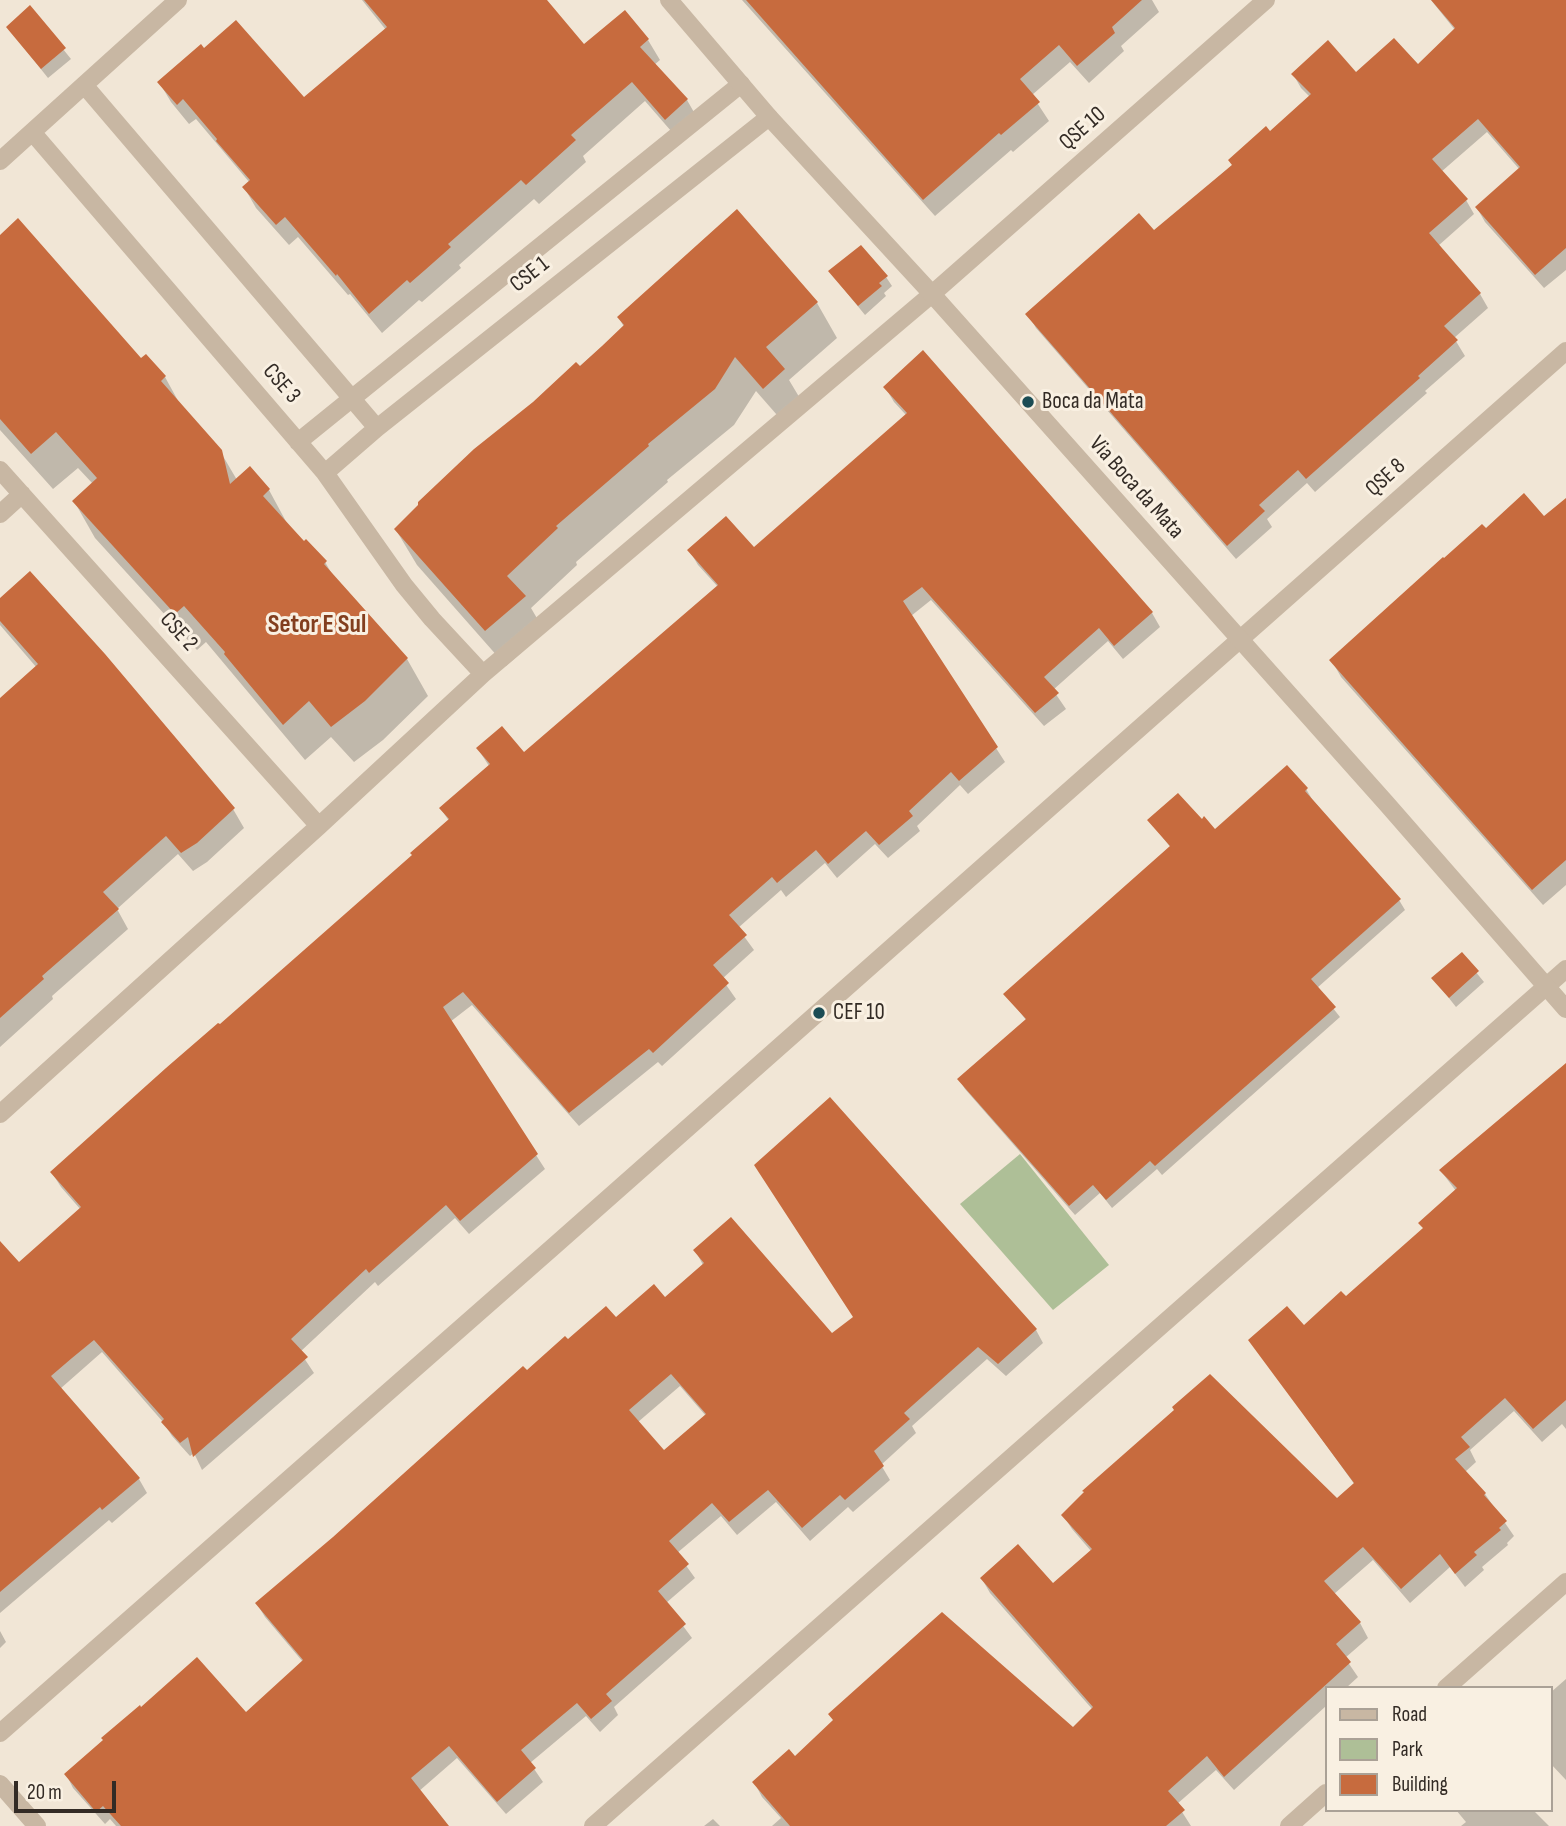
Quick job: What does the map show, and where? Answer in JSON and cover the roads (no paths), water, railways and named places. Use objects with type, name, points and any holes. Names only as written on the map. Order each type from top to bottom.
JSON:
[{"type":"street","points":[[0,162],[178,0]]},
{"type":"street","name":"Via Boca da Mata","points":[[669,0],[768,117],[932,294],[1566,1009]]},
{"type":"street","name":"QSE 10","points":[[0,1114],[319,827],[483,674],[932,294],[1266,0]]},
{"type":"street","name":"CSE 1","points":[[298,442],[741,84]]},
{"type":"street","name":"CSE 3","points":[[85,86],[377,428]]},
{"type":"street","name":"CSE 1","points":[[325,473],[377,428],[768,117]]},
{"type":"street","name":"CSE 3","points":[[33,133],[325,473],[378,550],[432,619],[483,674]]},
{"type":"street","name":"QSE 8","points":[[0,1732],[1566,351]]},
{"type":"street","name":"CSE 2","points":[[0,470],[319,827]]},
{"type":"street","points":[[0,514],[22,494]]},
{"type":"street","points":[[593,1826],[1566,969]]},
{"type":"street","points":[[1448,1686],[1566,1582]]},
{"type":"street","points":[[0,1784],[37,1826]]},
{"type":"street","points":[[1289,1826],[1324,1795]]},
{"type":"place","name":"Boca da Mata","points":[[1028,402]]},
{"type":"place","name":"CEF 10","points":[[819,1013]]},
{"type":"district","name":"Setor E Sul","points":[[317,625]]}]
